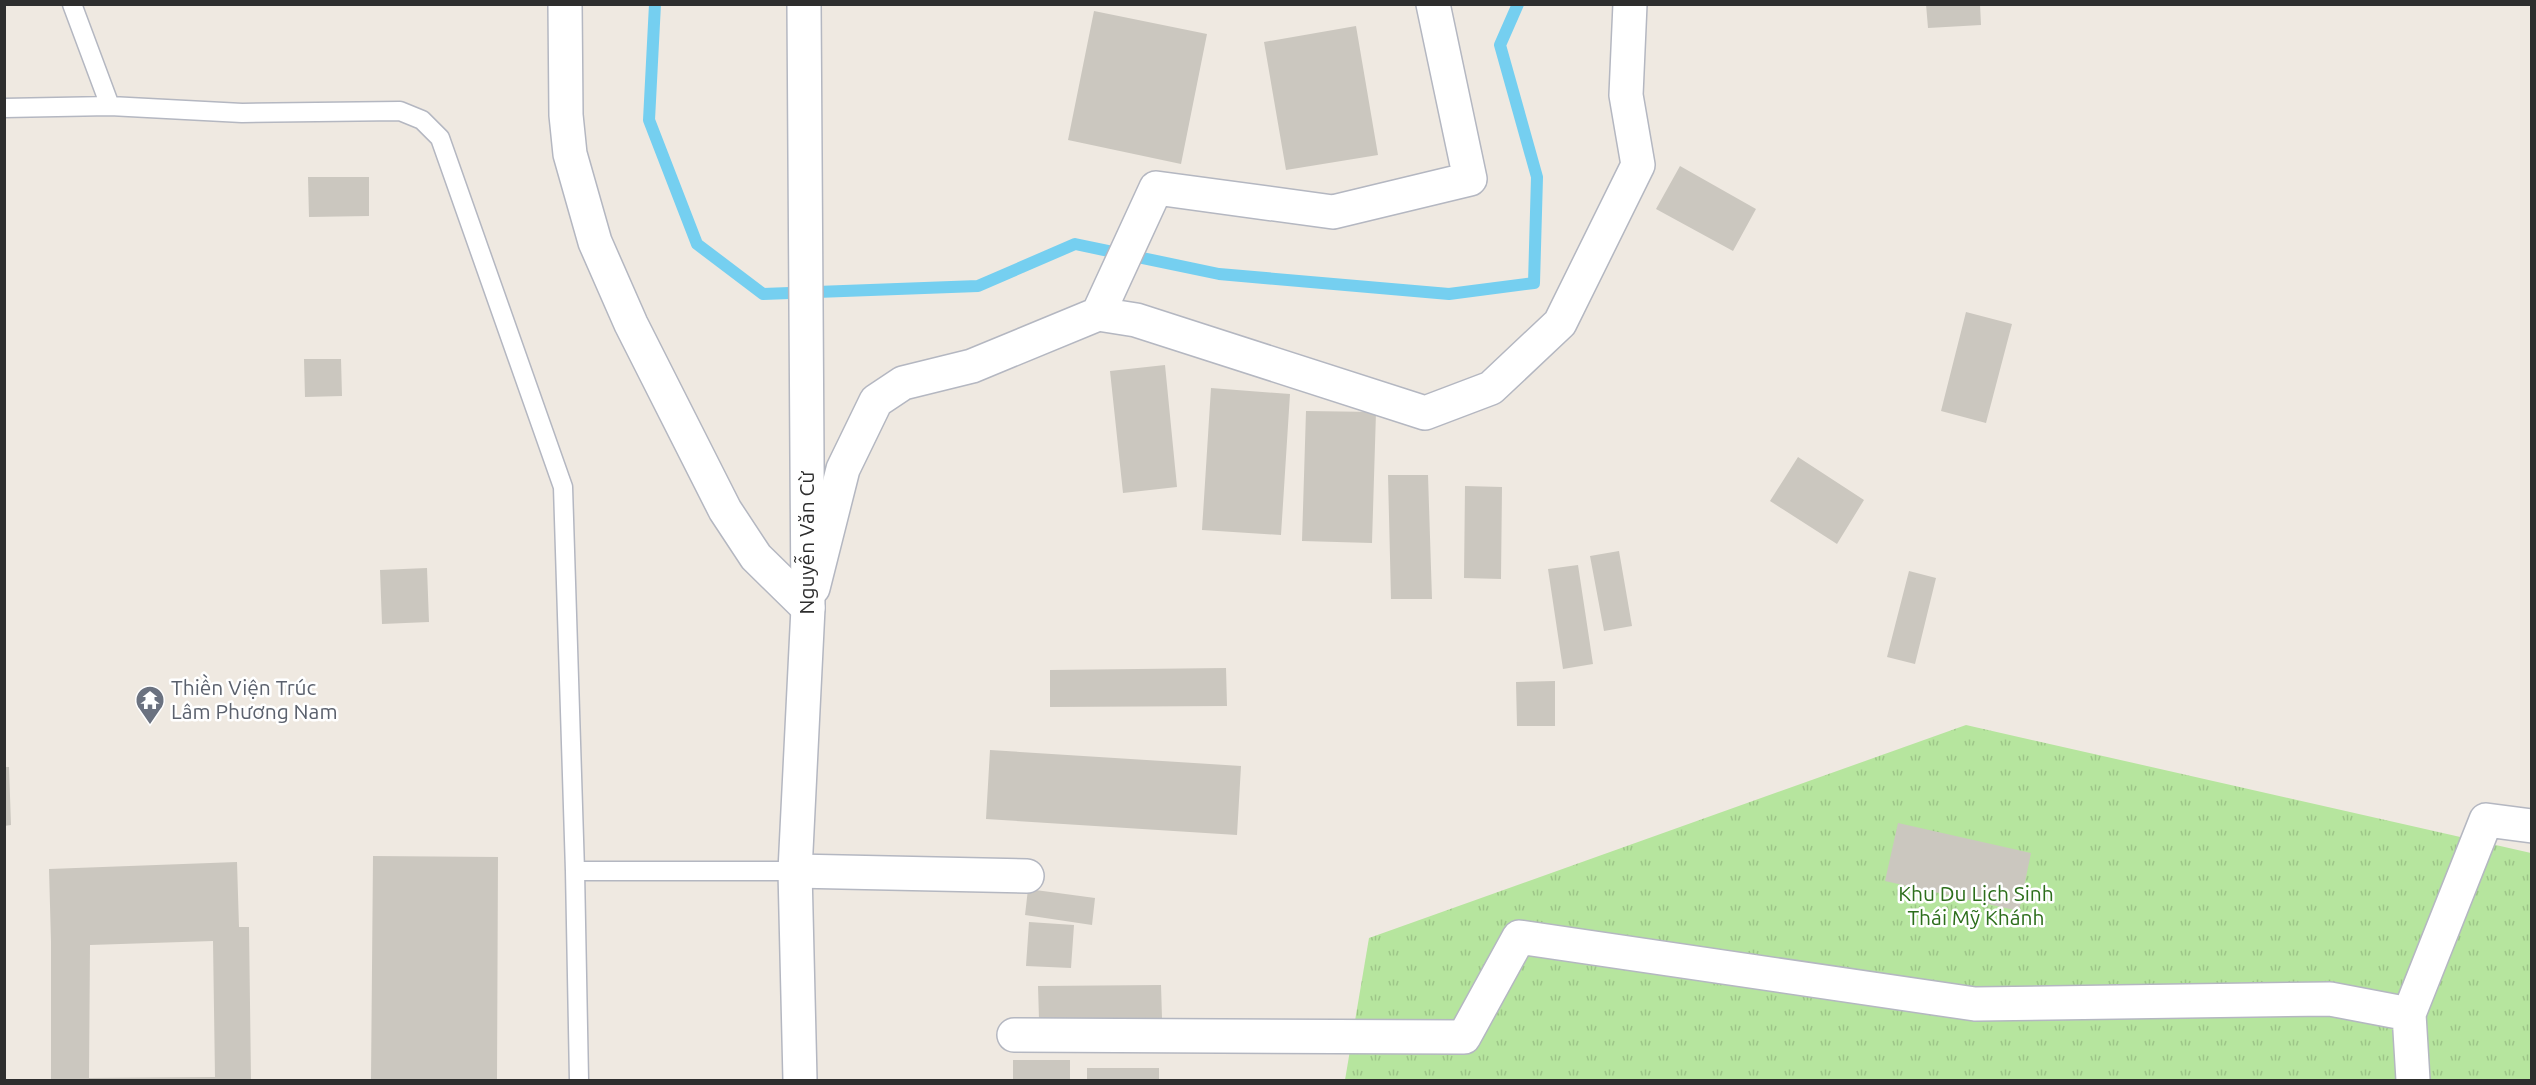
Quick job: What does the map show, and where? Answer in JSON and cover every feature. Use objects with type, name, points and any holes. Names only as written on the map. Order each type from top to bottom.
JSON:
[{"type":"street","points":[[565,4],[566,115],[570,154],[595,242],[631,324],[725,510],[756,557],[808,608]]},
{"type":"street","name":"Nguyễn Văn Cừ","points":[[800,1080],[795,871],[808,608],[804,4]]},
{"type":"street","points":[[1098,314],[1156,188],[1333,212],[1470,178],[1433,4]]},
{"type":"street","points":[[808,608],[843,469],[876,401],[903,383],[972,366],[1098,314],[1137,320],[1425,413],[1491,388],[1560,323],[1638,165],[1626,95],[1630,4]]},
{"type":"street","points":[[2414,1080],[2409,1014],[2486,820],[2532,826]]},
{"type":"street","points":[[795,871],[1027,876]]},
{"type":"street","points":[[1014,1035],[1464,1037],[1519,937],[1975,1004],[2330,999],[2409,1014]]},
{"type":"lane","points":[[72,4],[110,106]]},
{"type":"lane","points":[[4,108],[110,106],[242,113],[400,111],[422,120],[440,138],[563,487],[579,1080]]},
{"type":"lane","points":[[575,871],[795,871]]},
{"type":"green space","name":"Khu Du Lịch Sinh Thái Mỹ Khánh","points":[[1966,725],[2531,853],[2531,1080],[1345,1080],[1369,938]]},
{"type":"building","points":[[1926,4],[1980,4],[1981,25],[1928,28]]},
{"type":"building","points":[[1094,11],[1207,34],[1181,164],[1068,140]]},
{"type":"building","points":[[1356,26],[1378,155],[1286,170],[1264,42]]},
{"type":"building","points":[[1680,166],[1756,209],[1733,251],[1656,209]]},
{"type":"building","points":[[308,177],[369,177],[369,216],[309,217]]},
{"type":"building","points":[[1966,312],[2012,324],[1986,423],[1941,411]]},
{"type":"building","points":[[304,359],[341,359],[342,396],[305,397]]},
{"type":"building","points":[[1165,365],[1177,487],[1123,493],[1110,371]]},
{"type":"building","points":[[1211,388],[1290,394],[1281,535],[1202,530]]},
{"type":"building","points":[[1306,411],[1376,412],[1372,543],[1302,541]]},
{"type":"building","points":[[1798,457],[1864,500],[1837,544],[1770,501]]},
{"type":"building","points":[[1388,475],[1428,475],[1432,599],[1391,599]]},
{"type":"building","points":[[1465,486],[1502,487],[1501,579],[1464,578]]},
{"type":"building","points":[[1619,551],[1632,626],[1604,631],[1590,556]]},
{"type":"building","points":[[1578,565],[1593,664],[1563,669],[1548,569]]},
{"type":"building","points":[[427,568],[429,622],[382,624],[380,570]]},
{"type":"building","points":[[1909,571],[1936,578],[1915,664],[1887,657]]},
{"type":"building","points":[[1226,668],[1227,706],[1050,707],[1050,670]]},
{"type":"building","points":[[1555,681],[1555,726],[1517,726],[1516,682]]},
{"type":"building","points":[[990,750],[1241,766],[1237,835],[986,819]]},
{"type":"building","points":[[4,767],[9,767],[11,825],[4,826]]},
{"type":"building","points":[[1898,823],[2031,853],[2019,911],[1885,881]]},
{"type":"building","points":[[373,856],[498,857],[497,1080],[371,1080]]},
{"type":"building","points":[[237,862],[239,927],[249,927],[251,1080],[51,1080],[49,869]],"holes":[[[213,941],[215,1077],[89,1078],[90,945]]]},
{"type":"building","points":[[1028,889],[1095,898],[1092,925],[1025,915]]},
{"type":"building","points":[[1029,922],[1074,925],[1071,968],[1026,966]]},
{"type":"building","points":[[1161,985],[1162,1018],[1039,1019],[1038,986]]},
{"type":"building","points":[[1013,1060],[1070,1060],[1070,1080],[1013,1080]]},
{"type":"building","points":[[1087,1068],[1159,1068],[1159,1080],[1087,1080]]},
{"type":"waterway","points":[[655,4],[649,120],[697,244],[763,294],[978,286],[1075,244],[1219,274],[1449,294],[1534,283],[1537,177],[1500,45],[1518,4]]},
{"type":"place","name":"Thiền Viện Trúc Lâm Phương Nam","points":[[150,726]]}]
